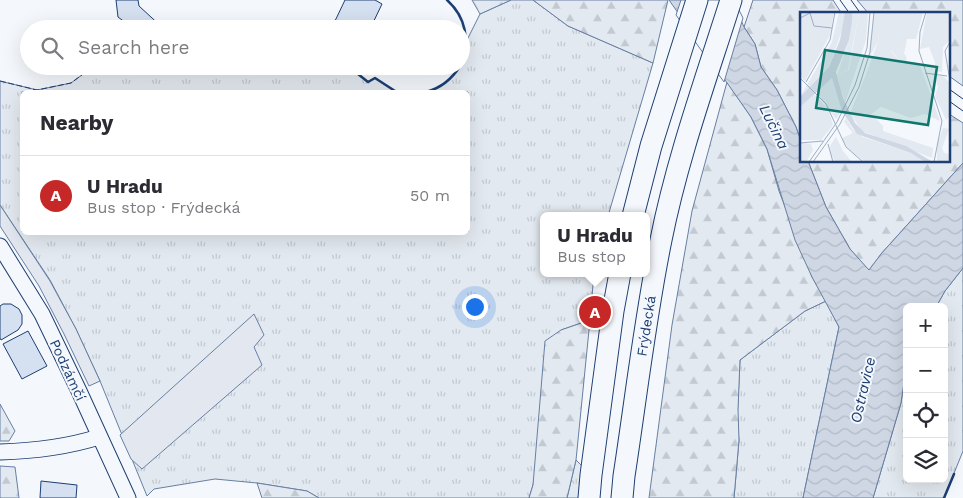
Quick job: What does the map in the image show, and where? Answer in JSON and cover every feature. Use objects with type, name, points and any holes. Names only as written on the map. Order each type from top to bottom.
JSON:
[{"type":"main road","points":[[633,212],[651,146],[697,0]]},
{"type":"main road","name":"Frýdecká","points":[[622,498],[661,239],[682,156],[731,0]]},
{"type":"main road","points":[[589,498],[619,277]]},
{"type":"street","name":"Podzámčí","points":[[0,246],[42,314],[128,498]]},
{"type":"street","points":[[0,452],[56,448],[99,437]]},
{"type":"green space","points":[[472,0],[511,0],[480,14]]},
{"type":"green space","points":[[511,0],[533,0],[568,26],[653,63],[609,212],[540,212],[540,277],[594,277],[590,320],[561,330],[529,498],[319,498],[307,491],[215,479],[154,489],[147,496],[100,381],[76,329],[50,280],[20,235],[470,235],[470,90],[432,90],[446,82],[453,75],[470,75],[470,34],[480,14]]},
{"type":"green space","points":[[533,0],[668,0],[653,63],[568,26]]},
{"type":"green space","points":[[753,0],[833,0],[841,12],[800,12],[800,138],[777,90],[761,67],[755,44],[744,27]]},
{"type":"green space","points":[[857,0],[963,0],[963,86],[950,77],[950,12],[867,12]]},
{"type":"green space","points":[[82,75],[359,75],[367,82],[375,78],[393,90],[37,90],[71,83]]},
{"type":"green space","points":[[0,81],[37,90],[20,90],[20,235],[0,205]]},
{"type":"green space","points":[[727,82],[751,117],[767,149],[779,191],[812,277],[826,301],[805,311],[740,360],[739,440],[734,498],[649,498],[672,325],[692,211]]},
{"type":"green space","points":[[950,115],[963,123],[963,163],[881,254],[869,271],[850,249],[826,207],[808,162],[950,162]]},
{"type":"green space","points":[[963,268],[963,451],[944,498],[873,498],[901,403],[903,389],[903,483],[948,483],[948,303],[938,303]]},
{"type":"green space","points":[[826,301],[839,327],[803,498],[734,498],[739,440],[737,422],[740,360],[805,311]]},
{"type":"green space","points":[[590,320],[576,460],[567,498],[529,498],[533,485],[545,341],[561,330]]},
{"type":"green space","points":[[0,404],[15,431],[9,441],[0,441]]},
{"type":"green space","points":[[576,460],[591,475],[589,498],[567,498]]},
{"type":"green space","points":[[0,466],[15,467],[19,498],[0,498]]},
{"type":"green space","points":[[257,483],[307,491],[319,498],[262,498]]},
{"type":"shaded area","points":[[0,205],[50,281],[76,329],[100,381],[89,386],[39,286],[0,226]]},
{"type":"shaded area","points":[[254,314],[264,335],[254,347],[262,365],[142,469],[131,459],[120,435]]},
{"type":"water","points":[[669,0],[728,0],[737,11],[744,27],[755,44],[761,67],[777,90],[796,127],[800,138],[800,162],[808,162],[826,207],[850,249],[869,270],[881,254],[963,163],[963,268],[938,303],[903,303],[903,389],[901,403],[873,498],[803,498],[839,327],[812,277],[795,240],[767,149],[751,117]]},
{"type":"pier","points":[[681,0],[731,0],[739,10],[743,18],[724,82],[676,15]]},
{"type":"building","points":[[116,0],[138,0],[139,6],[154,20],[122,20],[118,17]]},
{"type":"building","points":[[345,0],[375,0],[382,4],[374,20],[335,20]]},
{"type":"building","points":[[11,304],[19,309],[22,315],[22,324],[18,330],[1,340],[0,306]]},
{"type":"building","points":[[28,331],[47,366],[22,379],[3,344]]},
{"type":"building","points":[[41,481],[77,485],[76,498],[40,498]]},
{"type":"tram line","points":[[840,0],[849,12]]},
{"type":"tram line","points":[[851,0],[860,12]]},
{"type":"tram line","points":[[950,90],[963,99]]},
{"type":"tram line","points":[[950,102],[963,111]]},
{"type":"fence","points":[[37,90],[71,83],[82,75]]},
{"type":"fence","points":[[0,81],[37,90]]},
{"type":"wall","points":[[447,0],[461,20]]},
{"type":"wall","points":[[359,75],[368,82],[375,78],[393,90]]},
{"type":"wall","points":[[432,90],[446,82],[453,75]]},
{"type":"wall","points":[[944,498],[954,474]]},
{"type":"place","name":"U Hradu","points":[[595,312]]},
{"type":"water label","name":"Lučina","points":[[774,127]]},
{"type":"water label","name":"Ostravice","points":[[863,390]]}]
